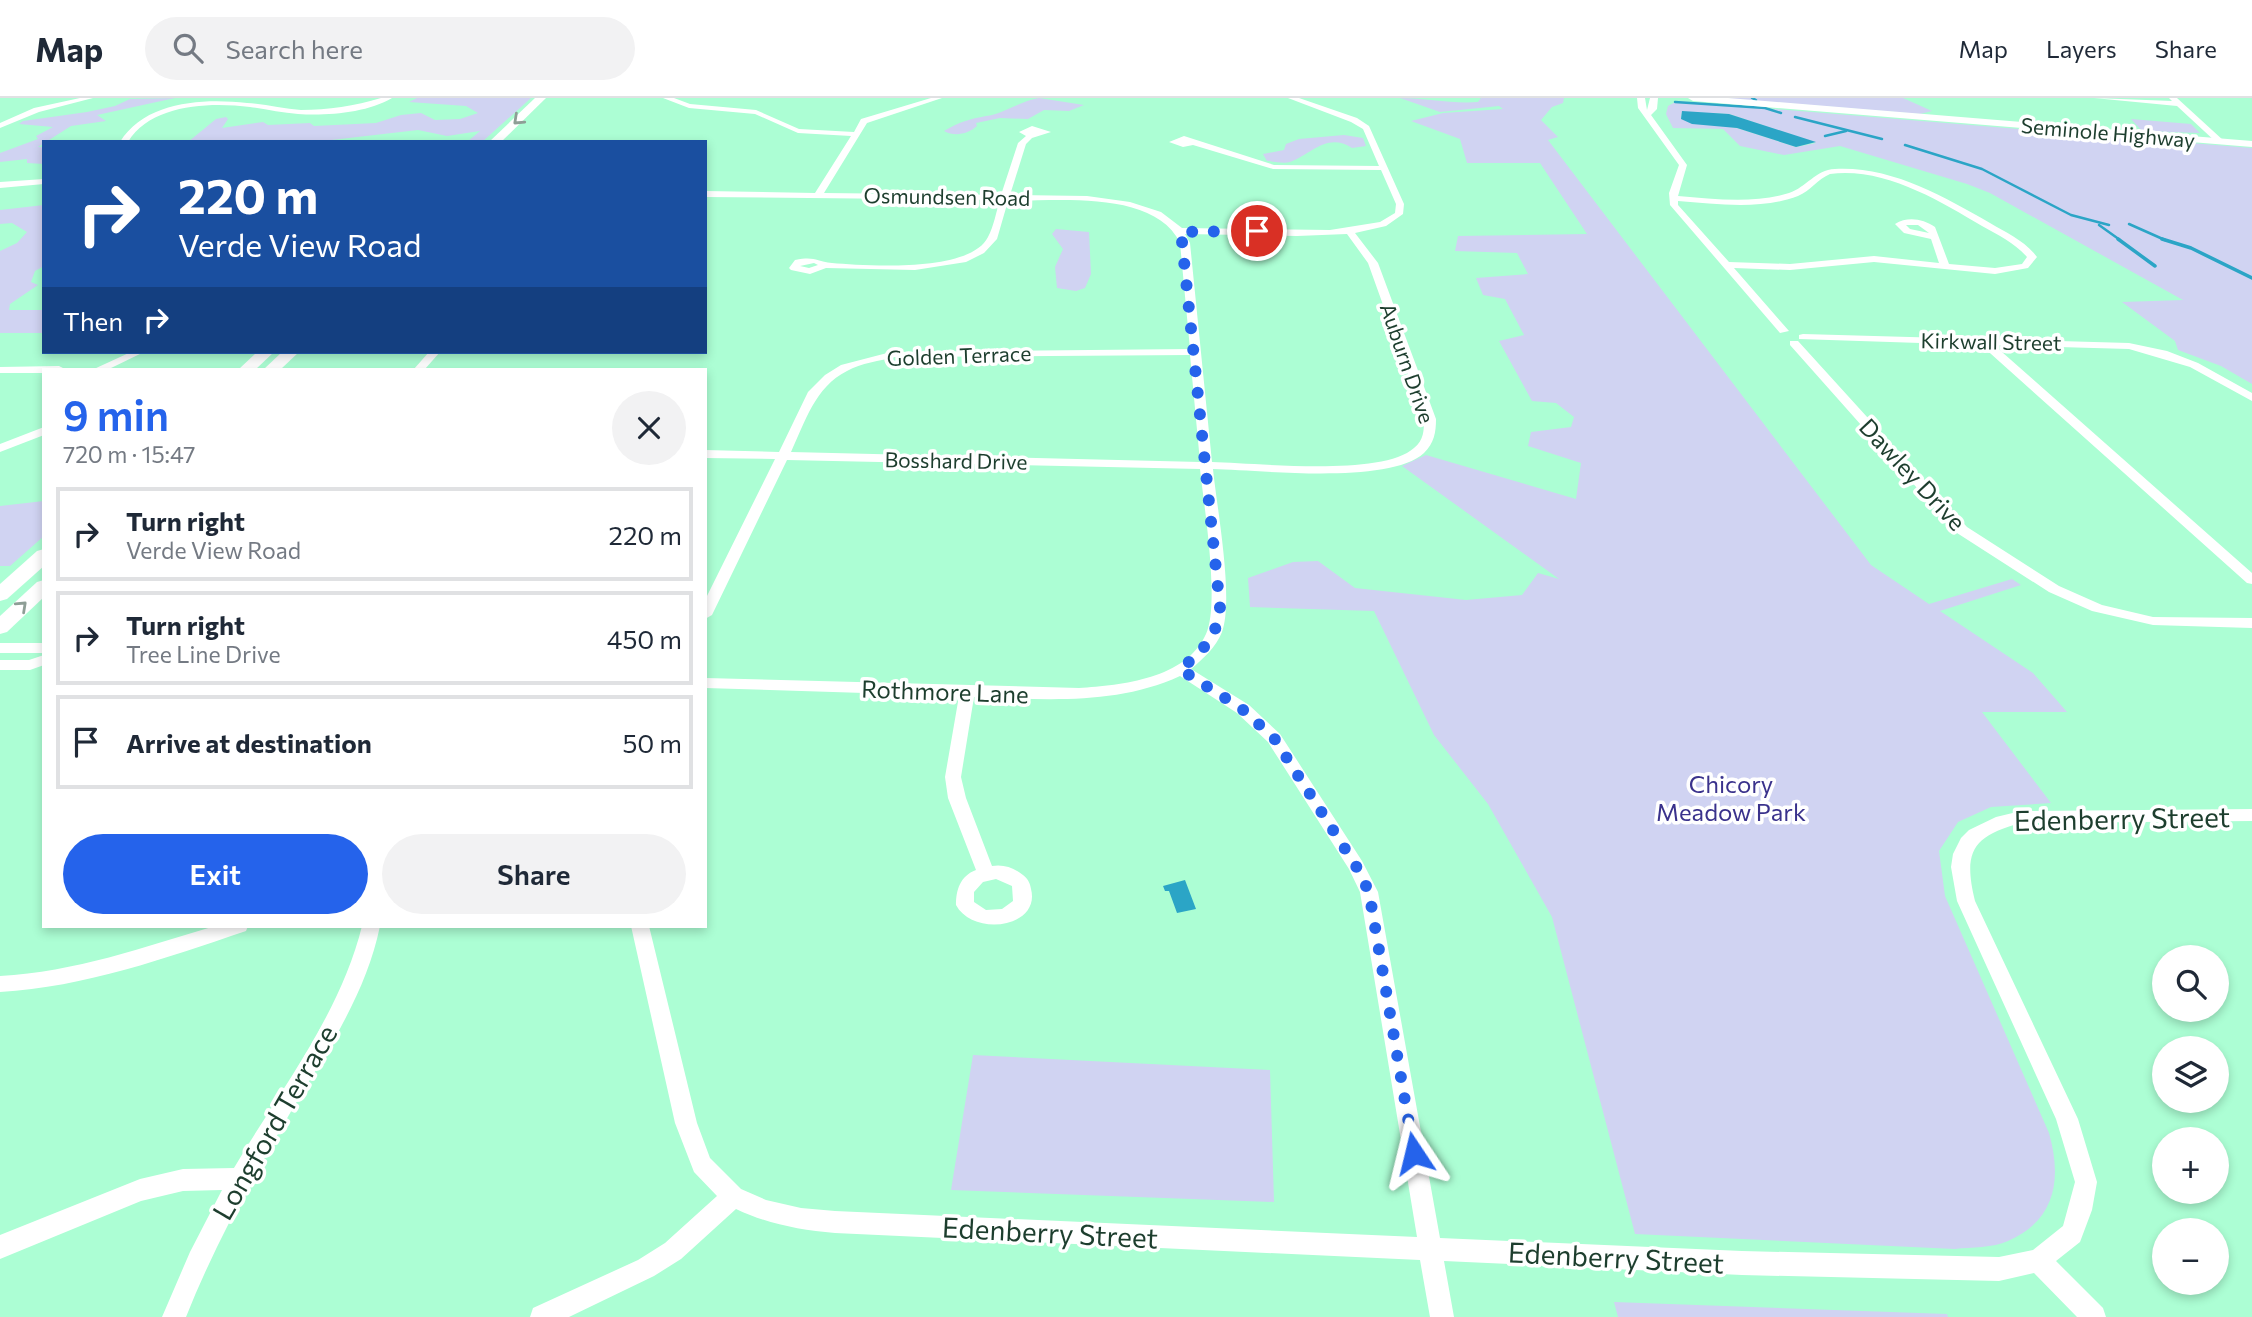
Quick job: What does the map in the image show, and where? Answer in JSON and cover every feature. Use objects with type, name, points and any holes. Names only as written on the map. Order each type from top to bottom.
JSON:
[{"type":"main road","points":[[497,140],[545,102]]},
{"type":"main road","points":[[515,140],[545,102]]},
{"type":"main road","points":[[248,368],[264,354]]},
{"type":"main road","points":[[273,368],[289,354]]},
{"type":"main road","points":[[0,595],[42,557]]},
{"type":"main road","points":[[0,627],[42,588]]},
{"type":"street","points":[[0,126],[37,110],[86,98]]},
{"type":"street","points":[[125,140],[137,123],[190,107],[235,104],[313,112],[353,107],[388,98]]},
{"type":"street","points":[[667,98],[688,106],[756,112],[799,131],[854,134]]},
{"type":"street","points":[[818,195],[854,134],[871,118],[936,98]]},
{"type":"street","points":[[1181,232],[1350,232],[1382,225],[1399,214],[1400,204],[1367,130],[1361,124],[1292,98]]},
{"type":"street","points":[[1641,98],[1642,108],[1683,165],[1673,195],[1680,212],[1784,331],[1799,340]]},
{"type":"street","points":[[1648,114],[1653,109],[1654,98]]},
{"type":"street","name":"Seminole Highway","points":[[1693,98],[2252,144]]},
{"type":"street","points":[[2098,98],[2180,104]]},
{"type":"street","points":[[2173,98],[2220,141]]},
{"type":"street","points":[[823,265],[928,266],[964,259],[989,245],[1022,143],[1030,136]]},
{"type":"street","points":[[1195,143],[1273,167],[1383,168]]},
{"type":"street","points":[[1673,195],[1715,200],[1784,197],[1806,188],[1822,173],[1867,173],[1909,185],[1951,204],[2020,245],[2032,257],[2025,266],[2008,270],[1860,258],[1768,267],[1729,267]]},
{"type":"street","points":[[0,185],[42,181]]},
{"type":"street","name":"Osmundsen Road","points":[[707,194],[1087,199],[1125,204],[1159,215],[1181,232]]},
{"type":"street","name":"Rothmore Lane","points":[[707,683],[967,692],[1110,692],[1146,684],[1180,669],[1207,645],[1219,617],[1207,466],[1181,232]]},
{"type":"street","name":"Auburn Drive","points":[[1207,466],[1357,469],[1396,463],[1424,447],[1431,430],[1427,408],[1373,263],[1350,232]]},
{"type":"street","points":[[1935,237],[1945,266]]},
{"type":"street","name":"Kirkwall Street","points":[[1799,340],[2107,343],[2177,357],[2217,374],[2252,398]]},
{"type":"street","name":"Dawley Drive","points":[[1799,340],[1953,521],[1987,547],[2054,589],[2097,608],[2153,621],[2252,623]]},
{"type":"street","points":[[1983,341],[2252,580]]},
{"type":"street","name":"Golden Terrace","points":[[707,611],[814,392],[837,372],[866,360],[920,353],[1195,352]]},
{"type":"street","points":[[102,368],[134,354]]},
{"type":"street","points":[[420,368],[433,354]]},
{"type":"street","points":[[0,370],[42,369]]},
{"type":"street","points":[[0,449],[42,432]]},
{"type":"street","name":"Bosshard Drive","points":[[707,454],[1207,466]]},
{"type":"street","points":[[0,648],[42,648]]},
{"type":"street","points":[[0,664],[30,664],[42,661]]},
{"type":"street","points":[[1180,669],[1242,709],[1274,738],[1356,866],[1369,892],[1442,1317]]},
{"type":"street","points":[[967,692],[953,777],[957,798],[986,873]]},
{"type":"street","name":"Edenberry Street","points":[[640,928],[686,1124],[702,1165],[733,1197],[765,1211],[812,1220],[1742,1263],[1999,1269],[2038,1260],[2056,1250],[2072,1234],[2081,1210],[2086,1182],[2067,1119],[1966,901],[1958,875],[1958,863],[1964,847],[1979,831],[1998,822],[2021,817],[2251,816]]},
{"type":"street","points":[[0,984],[43,981],[72,975],[232,928]]},
{"type":"street","name":"Longford Terrace","points":[[174,1317],[192,1267],[239,1179],[352,985],[370,928]]},
{"type":"street","points":[[0,1247],[139,1190],[183,1180],[239,1179]]},
{"type":"street","points":[[541,1317],[664,1257],[733,1197]]},
{"type":"street","points":[[2038,1260],[2094,1317]]},
{"type":"green space","points":[[175,98],[97,115],[106,121],[71,126],[49,140],[42,140],[42,144],[38,147],[42,147],[42,164],[27,163],[27,159],[0,162],[0,153],[38,139],[36,136],[53,127],[19,124],[23,121],[87,112],[115,106],[130,99]]},
{"type":"green space","points":[[417,98],[531,98],[484,140],[469,140],[480,131],[447,136],[418,130],[331,140],[190,140],[216,119],[226,117],[228,119],[222,128],[263,122],[268,125],[310,123],[314,126],[376,123],[401,115],[421,113],[435,120],[460,119],[478,113],[466,106],[409,102]]},
{"type":"green space","points":[[1039,98],[1084,105],[1069,111],[1044,110],[1028,119],[1000,118],[976,123],[977,126],[973,129],[961,134],[944,131],[965,121],[992,115]]},
{"type":"green space","name":"Chicory Meadow Park","points":[[1400,98],[1478,102],[1481,98],[1564,98],[1563,103],[1552,107],[1541,120],[1558,137],[1548,140],[1871,565],[1929,604],[2012,579],[2021,585],[1940,611],[2033,673],[2067,712],[1982,712],[2051,803],[1991,807],[1958,822],[1939,851],[1945,896],[2049,1133],[2053,1150],[2054,1182],[2045,1210],[2036,1222],[2008,1241],[1989,1246],[1955,1249],[1635,1234],[1552,917],[1488,804],[1434,735],[1374,611],[1250,607],[1248,578],[1293,562],[1318,561],[1355,588],[1466,600],[1522,595],[1538,573],[1559,579],[1402,466],[1426,455],[1576,499],[1581,463],[1528,446],[1531,432],[1571,427],[1574,417],[1556,403],[1532,401],[1499,341],[1524,335],[1505,299],[1483,295],[1476,278],[1528,274],[1517,253],[1455,251],[1458,236],[1587,234],[1540,163],[1467,163],[1460,139],[1411,121],[1443,113],[1503,109],[1499,106],[1440,112]]},
{"type":"green space","points":[[1721,98],[1903,98],[1932,111],[1920,114]]},
{"type":"green space","points":[[1677,101],[2252,148],[2252,384],[2221,366],[2178,350],[2175,341],[2122,302],[2183,300],[1990,193],[1840,146],[1784,155],[1740,146],[1723,129],[1673,128],[1666,114],[1668,106]],"holes":[[[1682,112],[1729,114],[1816,143],[1796,147],[1737,128],[1681,119]]]},
{"type":"green space","points":[[2131,119],[2191,124],[2200,133],[2142,131]]},
{"type":"green space","points":[[1344,135],[1363,138],[1366,146],[1352,148],[1335,142],[1327,143],[1287,163],[1267,161],[1263,154],[1284,150],[1286,144],[1299,139]]},
{"type":"green space","points":[[42,205],[42,267],[35,271],[31,282],[38,285],[10,304],[9,310],[42,310],[42,333],[0,333],[0,251],[17,243],[27,232],[12,223],[0,224],[0,210]]},
{"type":"green space","points":[[1056,229],[1089,232],[1091,274],[1085,288],[1076,291],[1057,288],[1055,267],[1063,249],[1052,234]]},
{"type":"green space","points":[[42,501],[42,538],[10,566],[0,566],[0,506]]},
{"type":"green space","points":[[973,1055],[1270,1070],[1274,1202],[951,1190]]},
{"type":"green space","points":[[1614,1302],[1947,1314],[1948,1317],[1618,1317]]},
{"type":"water","points":[[1682,111],[1729,114],[1816,142],[1796,147],[1737,128],[1692,124],[1681,119]]},
{"type":"water","points":[[1185,880],[1196,909],[1177,913],[1169,891],[1165,891],[1163,886]]},
{"type":"waterway","points":[[1752,98],[1756,100]]},
{"type":"waterway","points":[[1675,102],[1765,108],[1781,113]]},
{"type":"waterway","points":[[1795,117],[1882,139]]},
{"type":"waterway","points":[[1825,136],[1846,131]]},
{"type":"waterway","points":[[1905,145],[1982,169],[2071,215],[2109,225]]},
{"type":"waterway","points":[[2129,224],[2164,240]]},
{"type":"waterway","points":[[2099,225],[2120,240]]},
{"type":"waterway","points":[[2118,239],[2155,266]]},
{"type":"waterway","points":[[2164,240],[2191,248],[2252,278]]},
{"type":"route","points":[[1257,231],[1181,232],[1185,243],[1220,608],[1215,631],[1207,645],[1180,669],[1258,720],[1274,738],[1356,866],[1369,892],[1414,1153]]}]
